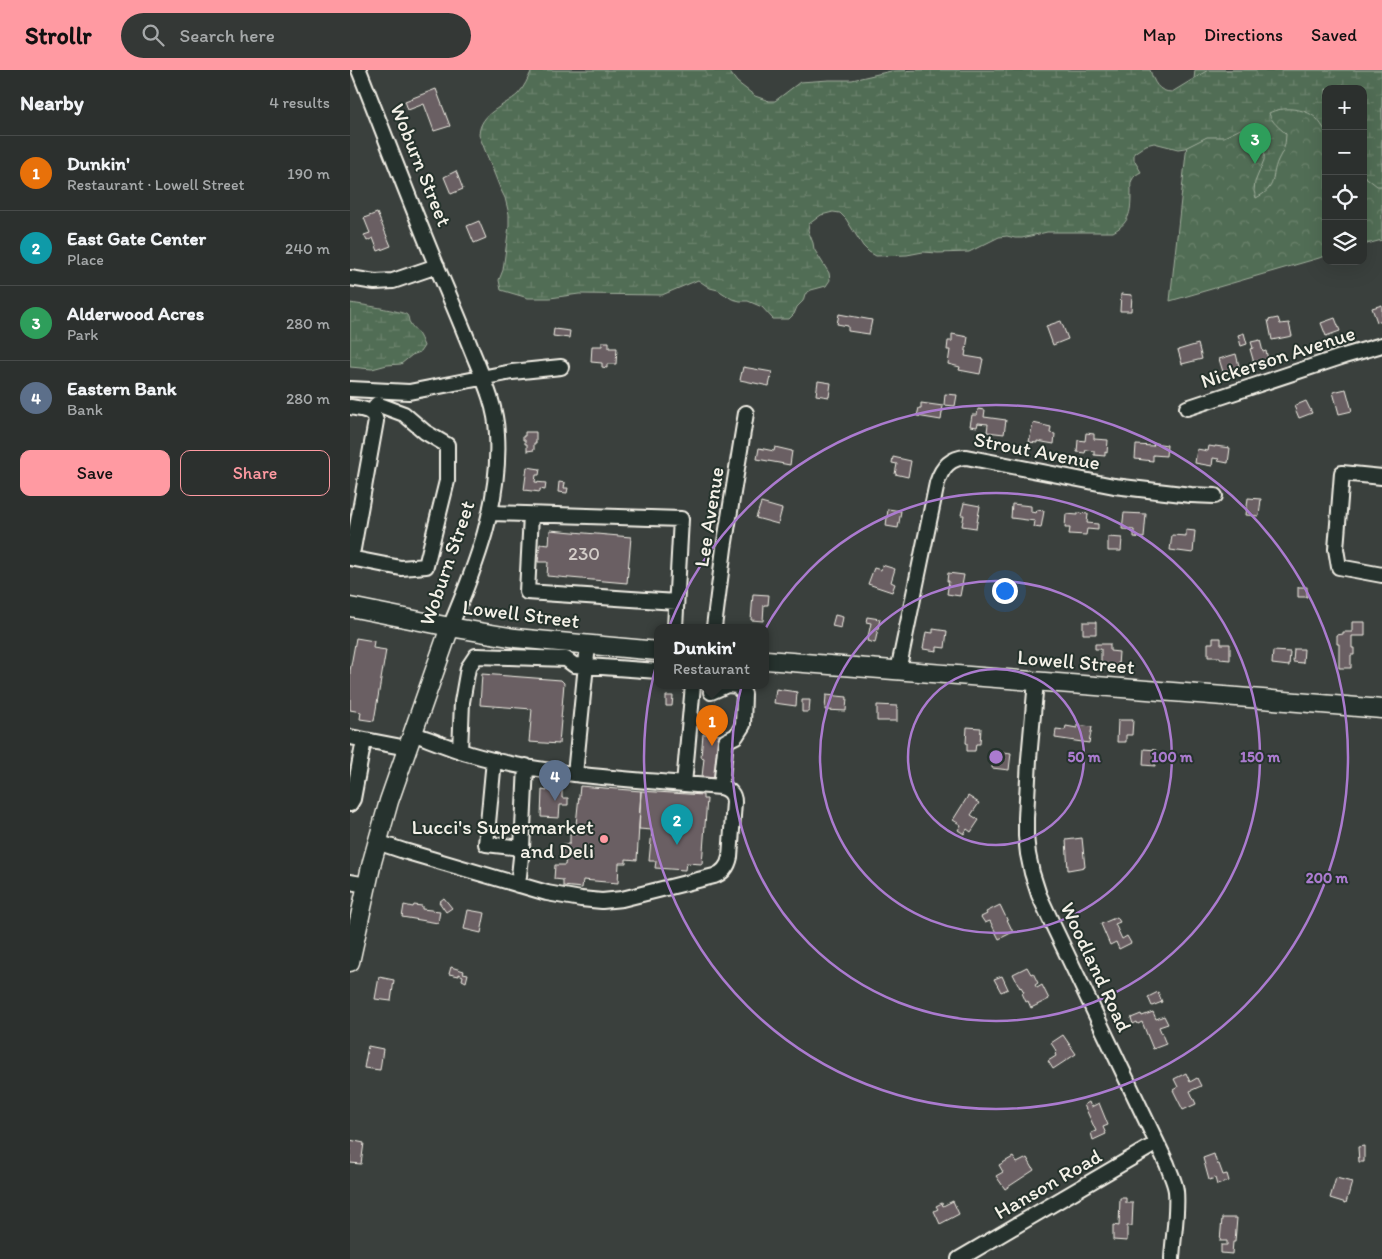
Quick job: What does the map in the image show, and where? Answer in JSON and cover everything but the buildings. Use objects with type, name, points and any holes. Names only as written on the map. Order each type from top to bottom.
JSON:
[{"type":"main road","name":"Lowell Street","points":[[350,607],[450,627],[508,636],[567,651],[588,645],[654,651]]},
{"type":"main road","name":"Woburn Street","points":[[350,962],[358,884],[378,842],[410,740],[450,627]]},
{"type":"main road","name":"Lowell Street","points":[[769,660],[1382,709]]},
{"type":"street","name":"Woburn Street","points":[[359,70],[483,378],[496,418],[497,465],[491,513],[465,590],[450,627]]},
{"type":"street","points":[[350,278],[375,282],[392,281],[437,266]]},
{"type":"street","name":"Nickerson Avenue","points":[[1187,408],[1382,345]]},
{"type":"street","points":[[350,390],[409,392],[512,372],[560,367]]},
{"type":"street","points":[[350,407],[372,413],[376,419],[350,557],[401,568],[426,566],[447,481],[447,445],[425,432],[404,414],[377,404],[372,413]]},
{"type":"street","name":"Lee Avenue","points":[[714,624],[718,582],[746,412]]},
{"type":"street","name":"Strout Avenue","points":[[898,671],[937,483],[942,469],[954,459],[969,457],[1114,486],[1215,496]]},
{"type":"street","points":[[1382,476],[1342,473],[1336,549],[1339,567],[1382,575]]},
{"type":"street","points":[[491,513],[681,519],[675,624]]},
{"type":"street","points":[[531,515],[527,592],[676,602]]},
{"type":"street","points":[[575,774],[588,645]]},
{"type":"street","points":[[460,751],[462,702],[468,668],[476,656],[567,651],[574,665],[654,672]]},
{"type":"street","name":"Woodland Road","points":[[1036,681],[1026,818],[1027,845],[1032,873],[1039,895],[1167,1164],[1176,1190],[1172,1259]]},
{"type":"street","points":[[684,784],[693,689]]},
{"type":"street","points":[[711,692],[718,689]]},
{"type":"street","points":[[721,787],[726,741],[736,736],[742,725],[744,694],[740,689]]},
{"type":"street","points":[[350,804],[353,799],[357,739],[410,740],[494,760],[575,774],[721,787],[731,792],[734,797],[729,862],[725,870],[718,875],[622,899],[602,901],[547,893],[378,842]]},
{"type":"street","points":[[494,760],[486,844],[522,848]]},
{"type":"street","points":[[518,885],[522,848],[526,766]]},
{"type":"street","name":"Hanson Road","points":[[959,1259],[1157,1143]]},
{"type":"green space","points":[[532,70],[728,70],[737,82],[755,96],[775,101],[800,82],[852,80],[891,71],[1150,70],[1160,88],[1167,92],[1172,92],[1208,70],[1382,70],[1382,186],[1377,186],[1367,178],[1367,85],[1322,85],[1322,126],[1316,118],[1300,110],[1280,109],[1269,113],[1274,122],[1286,134],[1285,143],[1271,186],[1256,198],[1254,191],[1255,182],[1264,160],[1265,145],[1259,130],[1245,127],[1224,137],[1207,137],[1185,148],[1178,149],[1154,143],[1146,145],[1134,153],[1134,160],[1141,172],[1131,182],[1130,210],[1127,220],[1113,232],[1047,232],[1022,238],[1007,236],[999,237],[969,252],[923,252],[907,255],[876,256],[863,246],[840,213],[833,212],[821,215],[809,224],[808,230],[814,249],[829,273],[830,280],[826,286],[811,290],[805,294],[803,301],[789,319],[773,319],[762,307],[748,301],[732,299],[698,280],[662,295],[579,294],[550,298],[528,298],[501,290],[499,280],[503,270],[509,214],[505,198],[479,135],[480,127],[488,115],[512,99],[524,86]]},
{"type":"green space","points":[[1195,70],[1382,70],[1382,240],[1367,244],[1367,85],[1322,85],[1322,257],[1170,301]]},
{"type":"green space","points":[[350,303],[404,313],[407,315],[409,322],[419,335],[424,346],[420,352],[412,355],[401,364],[372,369],[350,367]]},
{"type":"place","name":"Alderwood Acres","points":[[1255,164]]},
{"type":"place","name":"Dunkin'","points":[[712,746]]},
{"type":"place","name":"Eastern Bank","points":[[555,801]]},
{"type":"place","name":"Lucci's Supermarket and Deli","points":[[604,839]]},
{"type":"place","name":"East Gate Center","points":[[677,845]]}]
